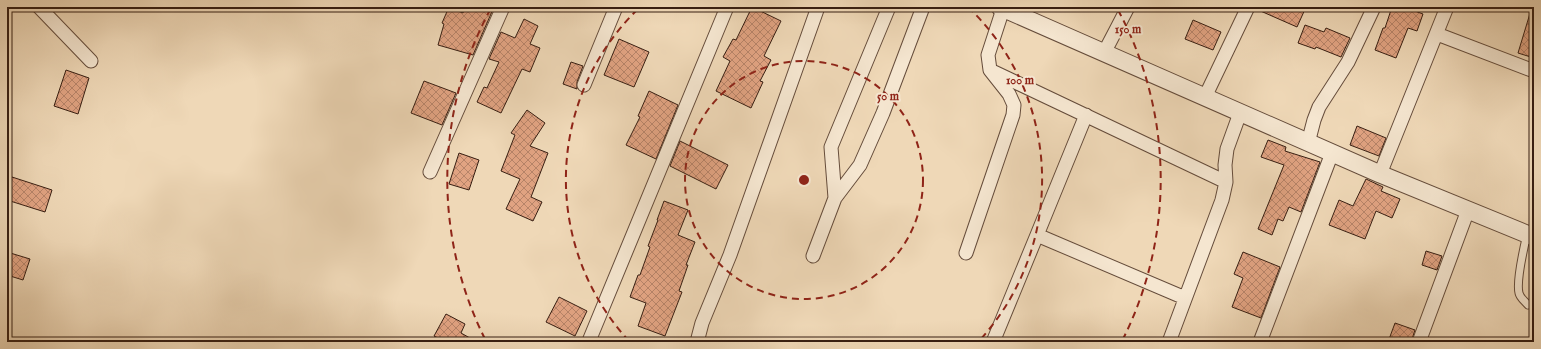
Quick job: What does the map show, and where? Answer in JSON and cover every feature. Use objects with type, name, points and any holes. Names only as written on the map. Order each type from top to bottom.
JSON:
[{"type":"street","points":[[38,7],[91,61]]},
{"type":"street","points":[[430,172],[502,7]]},
{"type":"street","points":[[584,85],[616,7]]},
{"type":"street","points":[[589,341],[727,7]]},
{"type":"street","points":[[697,342],[702,323],[730,255],[818,7]]},
{"type":"street","points":[[835,198],[831,147],[889,7]]},
{"type":"street","points":[[813,256],[835,198],[860,165],[883,113],[923,7]]},
{"type":"street","points":[[1104,53],[1128,7]]},
{"type":"street","points":[[1205,97],[1248,7]]},
{"type":"street","points":[[1308,143],[1319,107],[1348,62],[1374,7]]},
{"type":"street","points":[[1380,174],[1447,7]]},
{"type":"street","points":[[966,253],[1013,115],[1014,105],[1009,94],[990,70],[988,55],[1002,8],[1022,12],[1104,53],[1308,143],[1531,235]]},
{"type":"street","points":[[1437,34],[1534,71]]},
{"type":"street","points":[[990,70],[1226,182]]},
{"type":"street","points":[[1168,342],[1222,200],[1226,182],[1225,165],[1227,149],[1240,113]]},
{"type":"street","points":[[993,342],[1086,116]]},
{"type":"street","points":[[1260,342],[1332,153]]},
{"type":"street","points":[[1419,342],[1468,210]]},
{"type":"street","points":[[1038,235],[1185,298]]},
{"type":"lane","points":[[1528,305],[1521,297],[1519,290],[1522,256],[1531,235]]},
{"type":"building","points":[[449,7],[463,13],[465,7],[494,7],[473,55],[438,45],[444,24],[442,23]]},
{"type":"building","points":[[752,7],[781,21],[764,56],[771,60],[760,81],[763,82],[751,108],[716,91],[730,61],[723,57],[733,39],[736,40]]},
{"type":"building","points":[[1256,7],[1306,7],[1297,27],[1256,9]]},
{"type":"building","points":[[1392,7],[1404,7],[1423,14],[1417,31],[1408,28],[1396,58],[1375,50],[1383,28],[1385,28]]},
{"type":"building","points":[[1531,10],[1534,10],[1534,58],[1518,53]]},
{"type":"building","points":[[524,19],[538,26],[530,44],[540,48],[530,72],[522,69],[501,113],[477,102],[484,87],[487,88],[499,62],[489,59],[501,32],[515,38]]},
{"type":"building","points":[[1193,20],[1221,32],[1213,50],[1185,39]]},
{"type":"building","points":[[1305,25],[1324,32],[1326,28],[1350,38],[1341,57],[1316,47],[1315,49],[1298,43]]},
{"type":"building","points":[[619,39],[649,52],[634,87],[604,75]]},
{"type":"building","points":[[571,62],[583,66],[577,82],[577,89],[563,84]]},
{"type":"building","points":[[66,70],[89,78],[78,114],[54,106]]},
{"type":"building","points":[[424,81],[456,93],[442,125],[411,113]]},
{"type":"building","points":[[649,91],[678,105],[656,159],[626,145],[640,117],[638,116]]},
{"type":"building","points":[[527,110],[545,123],[530,146],[548,153],[531,197],[542,202],[533,221],[506,209],[520,179],[501,171],[515,135],[511,133]]},
{"type":"building","points":[[1357,126],[1386,138],[1379,156],[1350,145]]},
{"type":"building","points":[[1268,140],[1286,147],[1285,151],[1320,162],[1301,212],[1289,207],[1283,221],[1278,219],[1272,235],[1258,229],[1284,165],[1261,157]]},
{"type":"building","points":[[680,141],[728,165],[716,189],[670,166]]},
{"type":"building","points":[[459,153],[479,160],[469,190],[449,184]]},
{"type":"building","points":[[12,177],[52,190],[45,212],[7,200],[7,192]]},
{"type":"building","points":[[1366,179],[1383,187],[1381,191],[1400,199],[1392,218],[1376,211],[1365,239],[1329,225],[1339,200],[1353,206]]},
{"type":"building","points":[[664,201],[688,210],[678,235],[695,242],[686,265],[688,265],[679,291],[682,292],[665,336],[638,326],[646,303],[630,297],[650,247],[648,246]]},
{"type":"building","points":[[1426,251],[1442,256],[1437,270],[1422,265]]},
{"type":"building","points":[[7,252],[30,259],[23,280],[7,275]]},
{"type":"building","points":[[1243,252],[1280,267],[1261,318],[1232,307],[1243,278],[1234,274]]},
{"type":"building","points":[[559,297],[587,311],[575,336],[546,322]]},
{"type":"building","points":[[446,314],[465,324],[461,333],[477,342],[446,342],[434,336]]},
{"type":"building","points":[[1395,323],[1415,330],[1411,342],[1388,342]]}]
